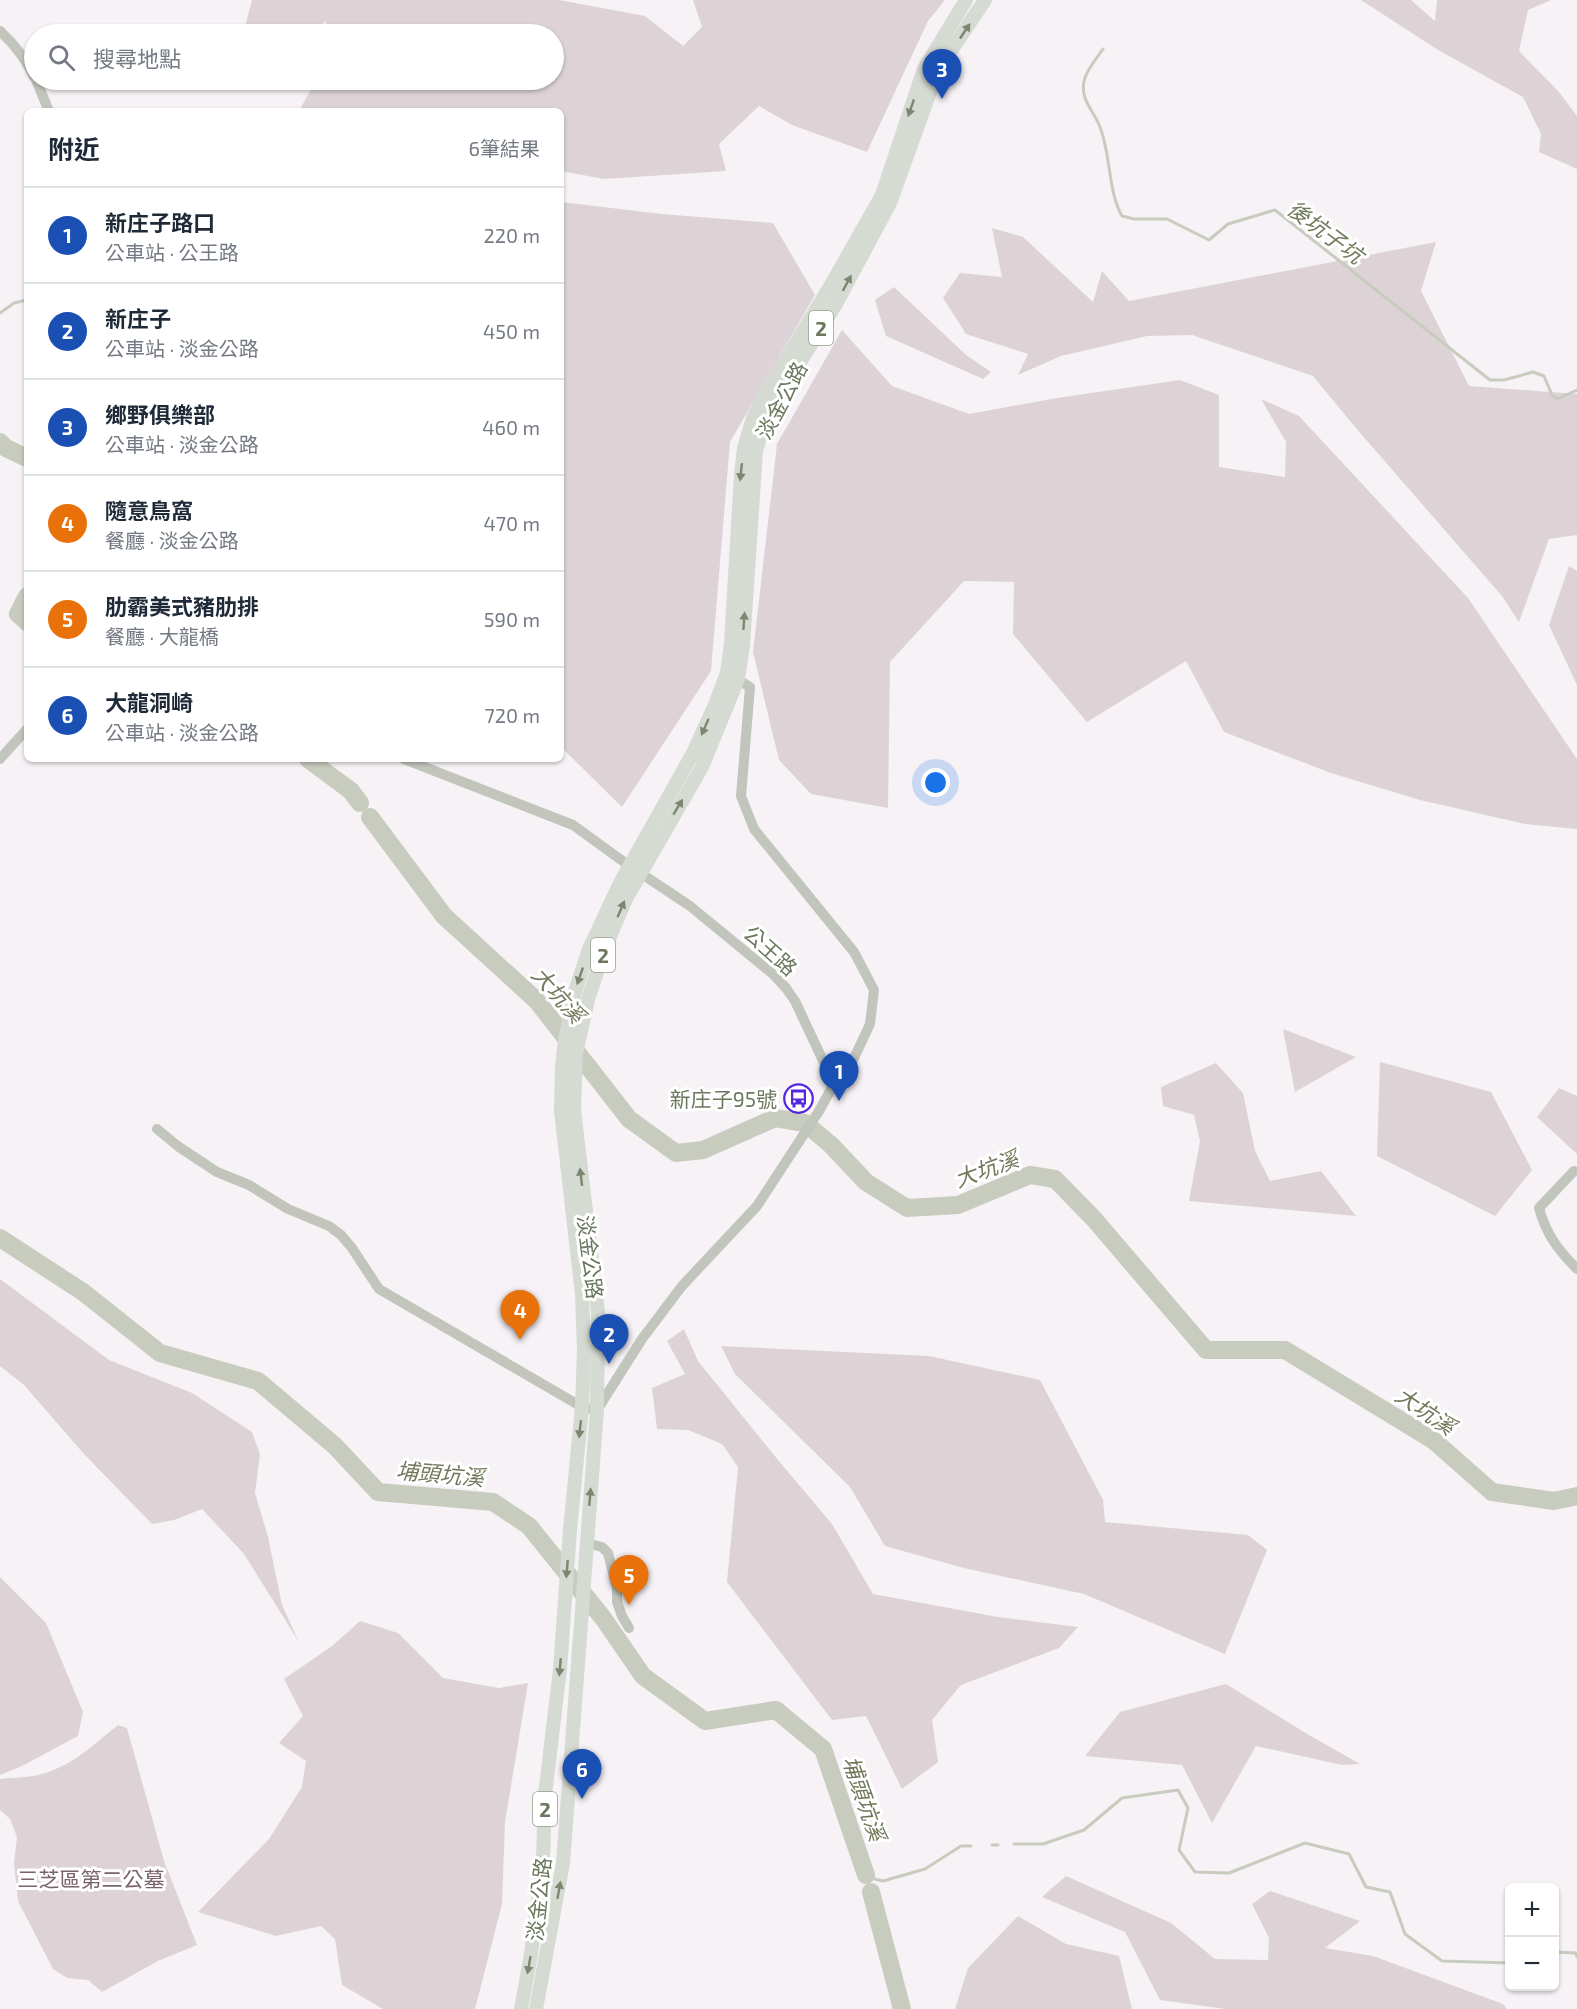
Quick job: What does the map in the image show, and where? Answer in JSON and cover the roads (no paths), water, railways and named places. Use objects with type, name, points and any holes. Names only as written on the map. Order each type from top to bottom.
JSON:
[{"type":"main road","name":"淡金公路","points":[[732,676],[731,643],[741,475],[744,448],[753,418],[882,195],[924,69],[966,0]]},
{"type":"main road","name":"淡金公路","points":[[536,2009],[563,1863],[597,1410],[598,1312],[574,1108],[575,992],[589,949],[643,855],[732,676],[743,645],[756,452],[764,425],[836,304],[890,203],[938,70],[985,0]]},
{"type":"main road","name":"淡金公路","points":[[521,2009],[531,1954],[543,1861],[545,1795],[560,1669],[582,1407],[583,1321],[562,1133],[563,1057],[575,1020]]},
{"type":"street","points":[[0,31],[13,43],[24,59]]},
{"type":"street","points":[[40,90],[48,108]]},
{"type":"street","points":[[157,1129],[179,1147],[218,1172],[249,1185],[288,1209],[341,1234],[379,1289],[582,1407],[597,1410],[642,1339],[682,1286],[757,1206],[834,1084],[848,1071],[870,1024],[874,990],[854,952],[754,829],[741,796],[750,687],[732,676]]},
{"type":"street","points":[[0,759],[24,732]]},
{"type":"street","points":[[413,762],[573,825],[624,862]]},
{"type":"street","name":"公王路","points":[[645,876],[690,906],[774,975],[786,988],[795,1001],[834,1084]]},
{"type":"street","points":[[1575,1171],[1539,1208],[1545,1229],[1564,1257],[1577,1269]]},
{"type":"street","points":[[586,1549],[602,1546],[608,1553],[618,1588],[617,1602],[629,1628]]},
{"type":"waterway","name":"後坑子坑","points":[[1103,49],[1089,68],[1083,88],[1088,105],[1104,138],[1114,196],[1122,216],[1134,219],[1167,219],[1209,240],[1228,224],[1275,210],[1490,380],[1504,380],[1533,372],[1544,376],[1552,395],[1557,399],[1577,390]]},
{"type":"waterway","points":[[0,313],[14,303],[24,301]]},
{"type":"waterway","name":"大坑溪","points":[[0,442],[6,448],[24,457]]},
{"type":"waterway","name":"大坑溪","points":[[24,602],[18,614],[24,619]]},
{"type":"waterway","name":"大坑溪","points":[[312,762],[351,791],[360,803]]},
{"type":"waterway","name":"大坑溪","points":[[370,817],[444,916],[537,1001],[629,1119],[676,1153],[703,1150],[775,1118],[805,1123],[831,1145],[866,1182],[907,1208],[958,1205],[1030,1175],[1055,1179],[1094,1219],[1206,1350],[1285,1350],[1433,1440],[1492,1492],[1554,1501],[1577,1496]]},
{"type":"waterway","name":"埔頭坑溪","points":[[0,1238],[83,1292],[160,1353],[258,1381],[335,1446],[378,1492],[493,1502],[529,1526],[603,1618],[643,1676],[705,1721],[776,1710],[823,1749],[866,1875]]},
{"type":"waterway","points":[[1014,1844],[1043,1844],[1084,1830],[1122,1798],[1178,1790],[1188,1808],[1179,1850],[1195,1872],[1229,1873],[1305,1843],[1349,1854],[1366,1887],[1390,1892],[1405,1934],[1442,1961],[1505,1963]]},
{"type":"waterway","points":[[992,1845],[998,1845]]},
{"type":"waterway","points":[[859,1857],[871,1878],[883,1881],[925,1869],[961,1846],[971,1846]]},
{"type":"waterway","name":"埔頭坑溪","points":[[871,1892],[902,2009]]},
{"type":"waterway","points":[[1559,1952],[1576,1953],[1577,1957]]},
{"type":"place","name":"鄉野俱樂部","points":[[942,99]]},
{"type":"place","name":"新庄子95號","points":[[798,1098]]},
{"type":"place","name":"新庄子路口","points":[[839,1101]]},
{"type":"place","name":"隨意鳥窩","points":[[520,1340]]},
{"type":"place","name":"新庄子","points":[[609,1364]]},
{"type":"place","name":"肋霸美式豬肋排","points":[[629,1605]]},
{"type":"place","name":"大龍洞崎","points":[[582,1799]]},
{"type":"park label","name":"三芝區第二公墓","points":[[91,1878]]}]
